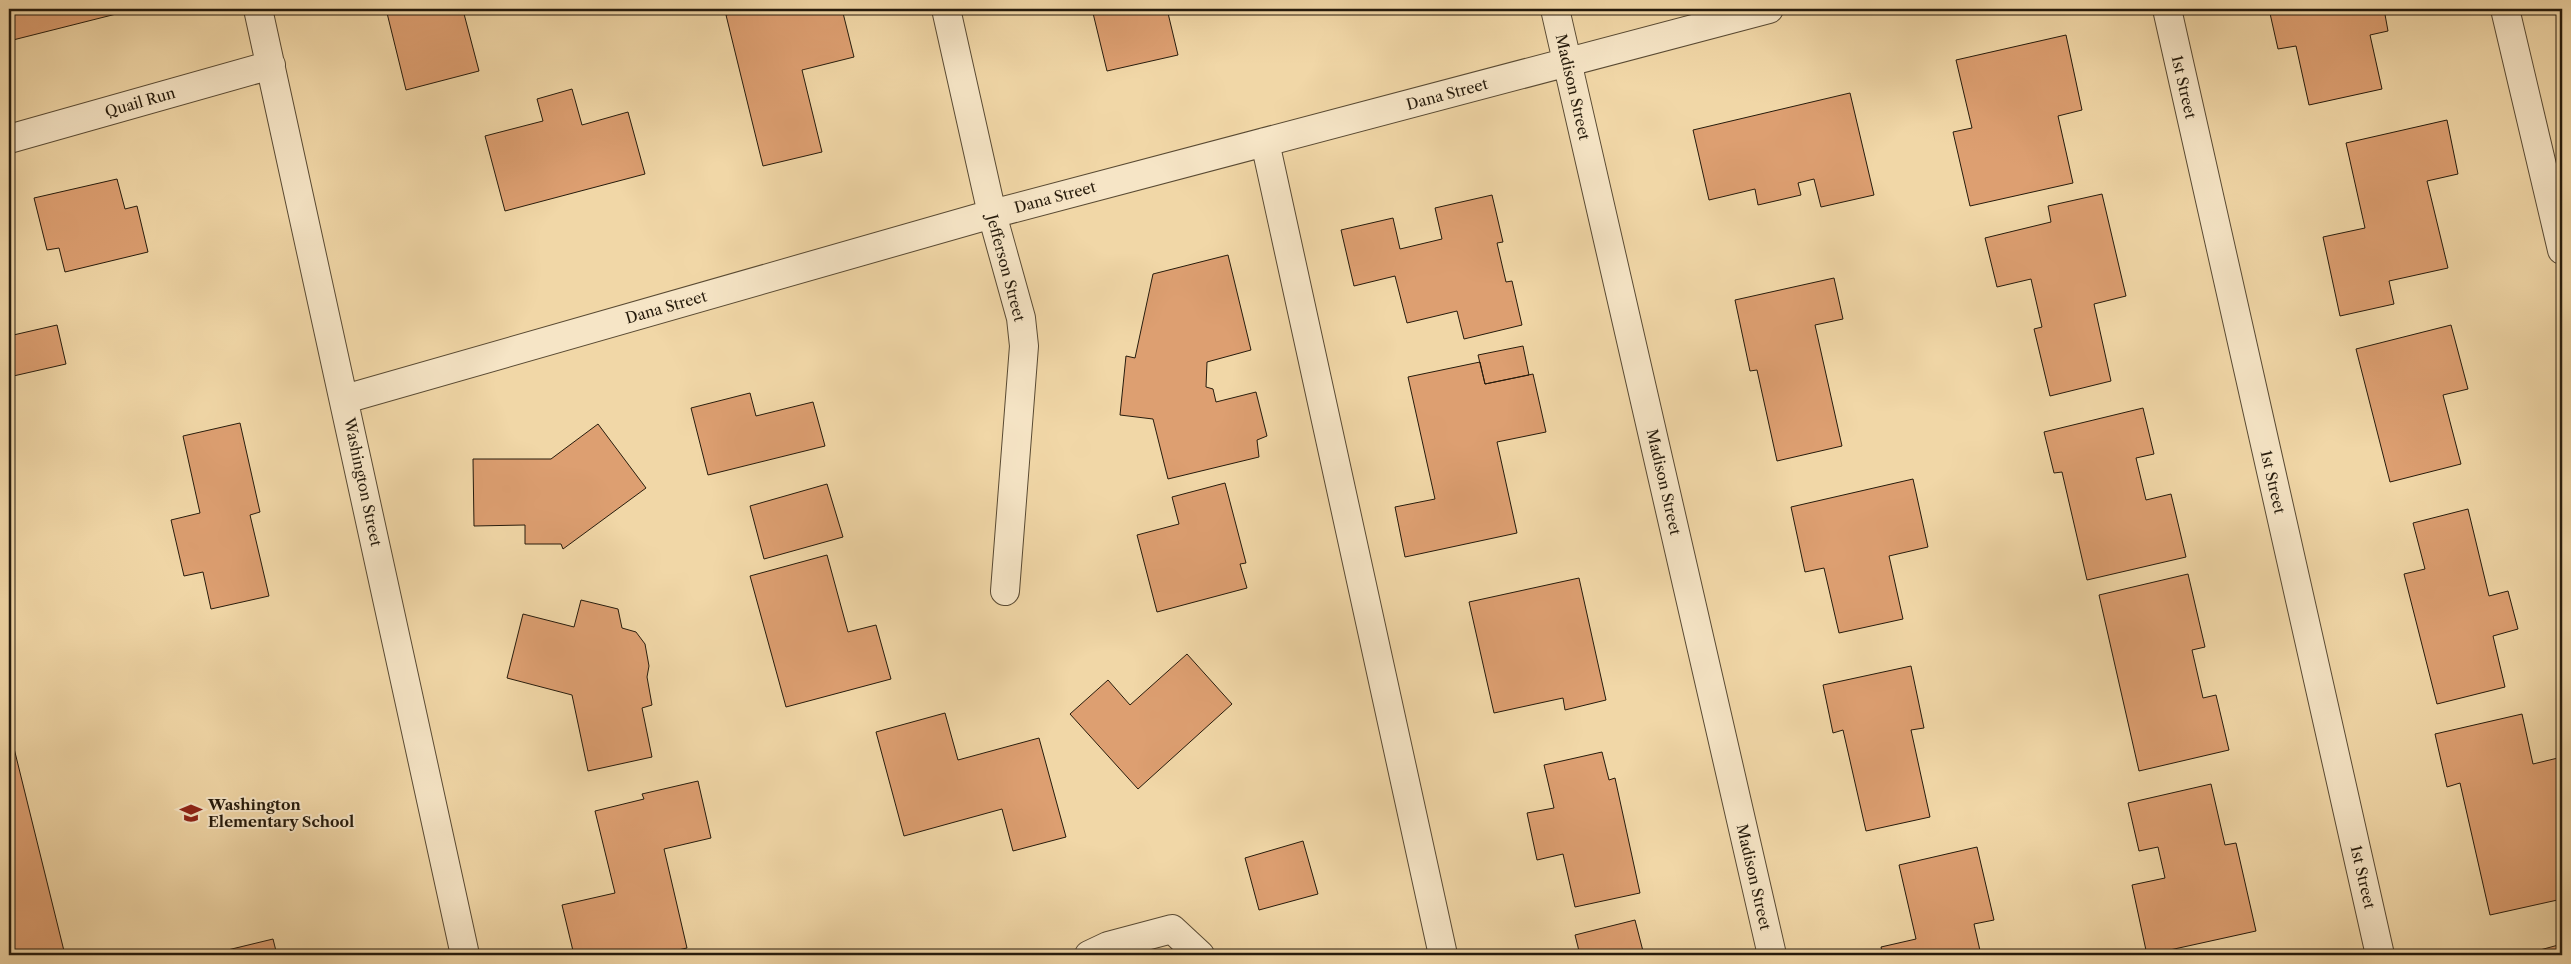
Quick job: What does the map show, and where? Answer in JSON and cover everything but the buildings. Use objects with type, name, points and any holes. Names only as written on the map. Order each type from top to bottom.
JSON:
[{"type":"street","name":"Washington Street","points":[[258,9],[345,399],[465,955]]},
{"type":"street","name":"Jefferson Street","points":[[946,9],[992,214],[1021,318],[1024,346],[1005,591]]},
{"type":"street","name":"Madison Street","points":[[1556,9],[1772,955]]},
{"type":"street","name":"Dana Street","points":[[345,399],[992,214],[1769,9]]},
{"type":"street","name":"1st Street","points":[[2167,9],[2380,955]]},
{"type":"street","points":[[2504,9],[2562,250]]},
{"type":"street","name":"Quail Run","points":[[9,139],[271,65]]},
{"type":"street","points":[[1265,142],[1443,955]]},
{"type":"street","points":[[1089,955],[1108,946],[1172,928],[1200,955]]},
{"type":"place","name":"Washington Elementary School","points":[[191,813]]}]
